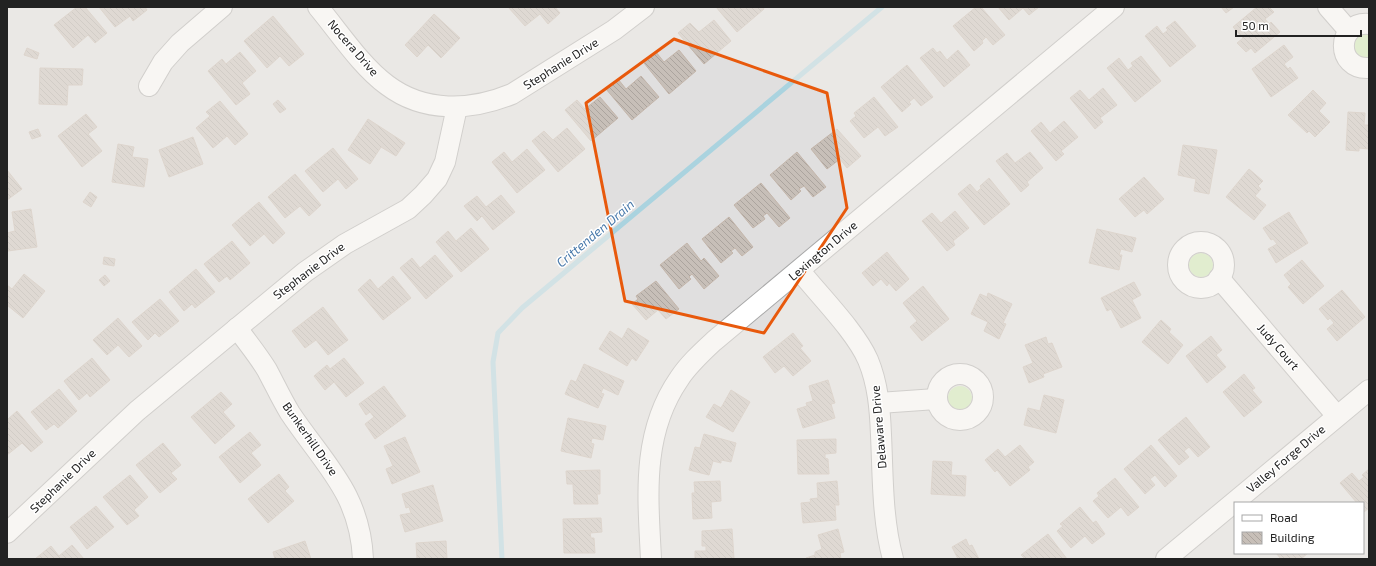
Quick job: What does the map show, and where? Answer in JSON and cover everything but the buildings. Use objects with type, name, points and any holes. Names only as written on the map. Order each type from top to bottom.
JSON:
[{"type":"street","points":[[149,86],[163,62],[180,43],[222,7]]},
{"type":"street","name":"Nocera Drive","points":[[318,7],[371,71],[386,84],[404,96],[422,102],[457,107]]},
{"type":"street","name":"Stephanie Drive","points":[[7,533],[137,411],[237,328],[326,256],[408,209],[424,195],[437,179],[445,162],[457,107],[494,102],[512,94],[614,30],[644,7]]},
{"type":"street","name":"Lexington Drive","points":[[651,559],[648,472],[651,444],[657,420],[667,399],[679,379],[694,361],[714,341],[800,271],[1114,7]]},
{"type":"street","points":[[1328,7],[1348,31]]},
{"type":"street","points":[[1369,24],[1360,24],[1348,31],[1343,44],[1346,58],[1357,67],[1369,68]]},
{"type":"street","name":"Delaware Drive","points":[[800,271],[856,339],[868,359],[876,381],[879,402],[886,522],[893,559]]},
{"type":"street","name":"Judy Court","points":[[1219,278],[1337,416]]},
{"type":"street","name":"Bunkerhill Drive","points":[[237,328],[256,353],[293,418],[344,488],[358,529],[363,559]]},
{"type":"street","name":"Valley Forge Drive","points":[[1234,502],[1369,390]]},
{"type":"street","points":[[879,402],[936,399]]},
{"type":"street","name":"Valley Forge Drive","points":[[1166,559],[1234,502]]},
{"type":"highlighted area","points":[[674,39],[827,93],[847,208],[764,333],[625,301],[586,103]]},
{"type":"shaded area","points":[[7,7],[1369,7],[1369,559],[7,559]]},
{"type":"green space","points":[[1363,33],[1369,34],[1369,57],[1366,58],[1356,54],[1353,50],[1354,39]]},
{"type":"green space","points":[[1201,253],[1210,256],[1213,265],[1210,274],[1201,277],[1192,274],[1189,265],[1192,256]]},
{"type":"green space","points":[[960,386],[969,389],[972,398],[969,407],[960,410],[951,407],[948,398],[951,389]]},
{"type":"waterway","name":"Crittenden Drain","points":[[502,559],[493,362],[498,333],[522,308],[882,7]]}]
